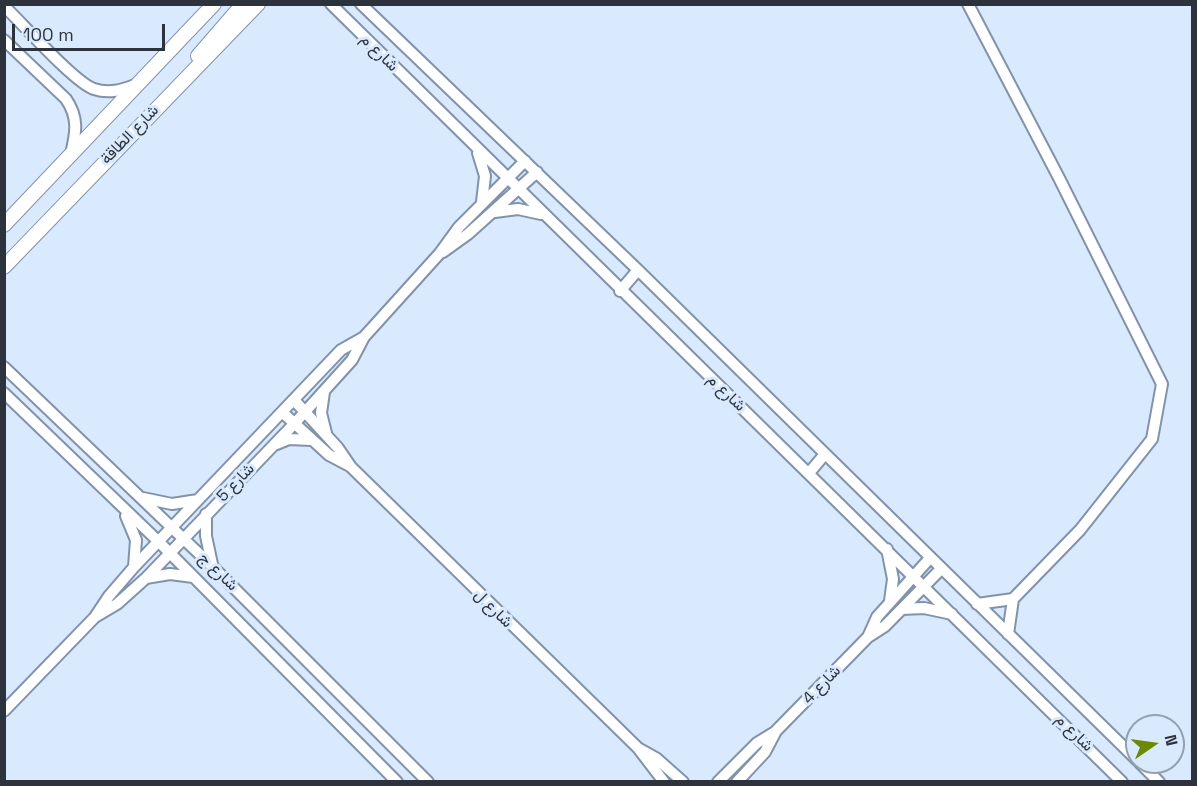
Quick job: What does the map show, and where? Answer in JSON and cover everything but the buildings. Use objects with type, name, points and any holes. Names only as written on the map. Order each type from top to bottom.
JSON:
[{"type":"main road","name":"شارع الطاقة","points":[[4,225],[214,4]]},
{"type":"main road","name":"شارع الطاقة","points":[[4,267],[255,6]]},
{"type":"street","name":"شارع م","points":[[331,4],[517,190],[885,546],[1122,782]]},
{"type":"street","name":"شارع م","points":[[361,4],[638,270],[1125,748]]},
{"type":"street","points":[[968,4],[1059,178],[1162,384],[1152,440],[1080,530],[1013,599],[1008,634]]},
{"type":"street","points":[[4,6],[84,85],[96,90],[118,91],[138,84]]},
{"type":"street","points":[[4,40],[66,99],[73,110],[76,124],[70,156]]},
{"type":"street","points":[[477,150],[484,176],[482,203]]},
{"type":"street","name":"شارع 5","points":[[96,617],[117,604],[146,578],[294,424],[352,360],[364,337],[440,254],[454,233],[525,161]]},
{"type":"street","name":"شارع 5","points":[[440,254],[462,240],[537,172]]},
{"type":"street","points":[[492,213],[518,209],[544,215]]},
{"type":"street","points":[[620,291],[638,270]]},
{"type":"street","name":"شارع 5","points":[[4,711],[96,617],[109,596],[134,567],[341,350],[364,337]]},
{"type":"street","name":"شارع ج","points":[[4,367],[64,427],[183,537],[428,782]]},
{"type":"street","points":[[324,390],[321,413],[328,436]]},
{"type":"street","name":"شارع ج","points":[[4,393],[159,542],[397,782]]},
{"type":"street","name":"شارع ل","points":[[294,400],[328,436],[351,467],[638,748],[664,782]]},
{"type":"street","name":"شارع ل","points":[[282,412],[329,455],[351,467]]},
{"type":"street","points":[[53,441],[64,427]]},
{"type":"street","points":[[269,448],[289,439],[312,440]]},
{"type":"street","points":[[809,473],[825,454]]},
{"type":"street","points":[[143,498],[172,504],[198,500]]},
{"type":"street","points":[[122,508],[136,540],[134,567]]},
{"type":"street","points":[[206,514],[206,536],[213,567]]},
{"type":"street","points":[[885,546],[893,568],[890,601]]},
{"type":"street","name":"شارع 4","points":[[868,637],[877,617],[930,558]]},
{"type":"street","name":"شارع 4","points":[[736,782],[765,752],[776,732],[868,637],[885,626],[941,569]]},
{"type":"street","points":[[146,578],[170,574],[194,578]]},
{"type":"street","points":[[978,604],[1013,599]]},
{"type":"street","points":[[902,609],[935,609],[955,615]]},
{"type":"street","points":[[282,665],[297,650]]},
{"type":"street","name":"شارع 4","points":[[718,782],[757,743],[776,732]]},
{"type":"street","name":"شارع ل","points":[[638,748],[656,758],[683,782]]},
{"type":"street","points":[[384,769],[399,753]]}]
